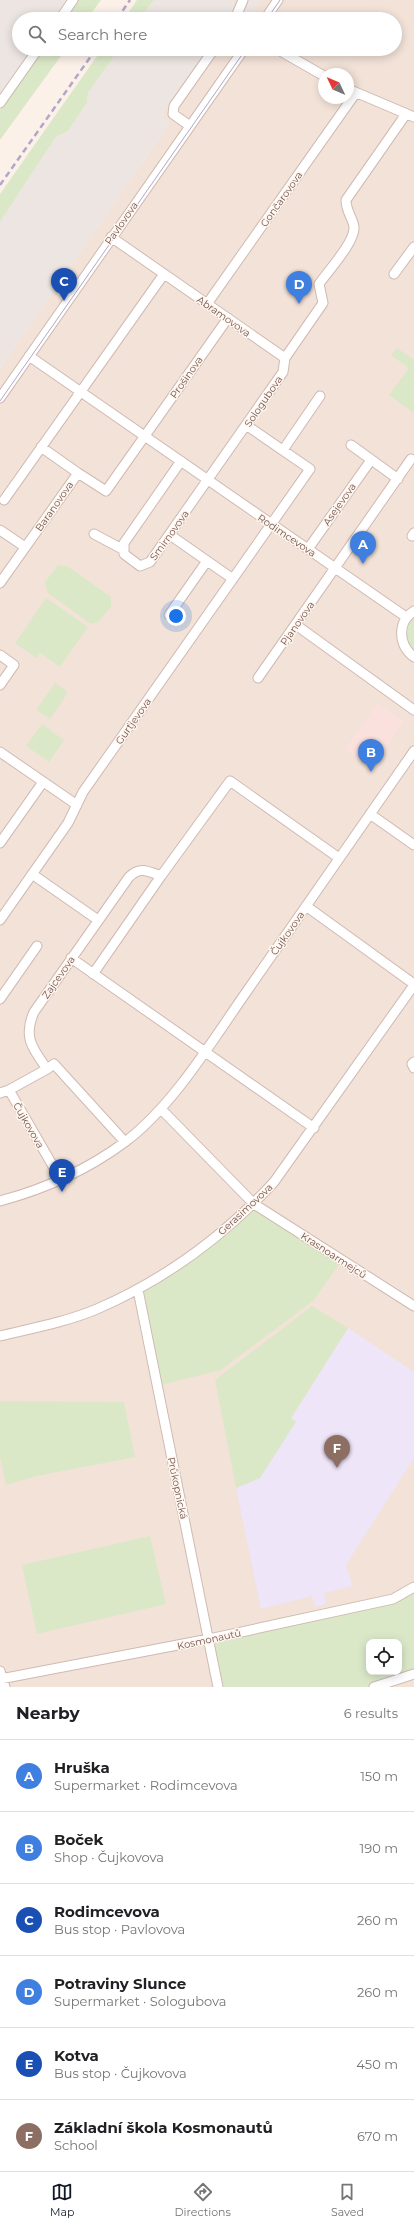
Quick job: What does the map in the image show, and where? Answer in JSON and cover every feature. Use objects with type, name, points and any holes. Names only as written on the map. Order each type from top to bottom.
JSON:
[{"type":"street","points":[[65,12],[73,0]]},
{"type":"street","points":[[238,12],[243,0]]},
{"type":"street","points":[[270,12],[278,0]]},
{"type":"street","points":[[0,103],[33,56]]},
{"type":"street","points":[[190,126],[173,114],[174,106],[209,56]]},
{"type":"street","name":"Pavlovova","points":[[0,398],[111,237],[239,56]]},
{"type":"street","points":[[290,56],[318,72]]},
{"type":"street","points":[[354,93],[410,115]]},
{"type":"street","name":"Gončarovova","points":[[208,304],[344,104]]},
{"type":"street","name":"Sologubova","points":[[208,481],[282,372],[284,358],[323,303],[319,284],[353,236],[354,226],[347,210],[346,200],[410,115]]},
{"type":"street","name":"Abramovova","points":[[111,237],[284,358]]},
{"type":"street","points":[[394,274],[414,247]]},
{"type":"street","points":[[4,500],[164,274]]},
{"type":"street","name":"Prošinova","points":[[144,435],[228,318]]},
{"type":"street","name":"Rodimcevova","points":[[29,356],[406,617]]},
{"type":"street","points":[[246,425],[283,450],[320,396]]},
{"type":"street","name":"Baranovova","points":[[0,583],[78,473],[106,491],[144,435]]},
{"type":"street","points":[[351,445],[398,479]]},
{"type":"street","points":[[41,447],[78,473]]},
{"type":"street","name":"Gurťjevova","points":[[0,920],[68,823],[83,792],[310,469],[283,450]]},
{"type":"street","points":[[336,568],[411,459]]},
{"type":"street","name":"Asejevova","points":[[308,549],[371,460]]},
{"type":"street","points":[[124,550],[124,543],[181,461]]},
{"type":"street","name":"Smirnovova","points":[[94,534],[124,550],[124,554],[140,566],[150,562],[208,481]]},
{"type":"street","points":[[0,530],[25,547]]},
{"type":"street","points":[[170,535],[233,579]]},
{"type":"street","points":[[169,615],[207,561]]},
{"type":"street","name":"Pjanovova","points":[[258,678],[336,568]]},
{"type":"street","points":[[414,611],[406,617],[403,626],[402,640],[405,648],[414,657]]},
{"type":"street","points":[[296,625],[414,710]]},
{"type":"street","points":[[0,655],[14,665],[0,685]]},
{"type":"street","name":"Čujkovova","points":[[0,1201],[26,1194],[61,1180],[98,1160],[125,1142],[161,1109],[204,1051],[414,751]]},
{"type":"street","points":[[2,757],[77,805]]},
{"type":"street","points":[[93,974],[161,876],[230,781],[339,858]]},
{"type":"street","points":[[0,842],[43,782]]},
{"type":"street","points":[[370,814],[414,845]]},
{"type":"street","name":"Zajcevova","points":[[50,1067],[34,1051],[29,1037],[29,1024],[34,1012],[98,920],[135,871],[145,869],[161,876]]},
{"type":"street","points":[[32,874],[98,920]]},
{"type":"street","points":[[306,906],[414,984]]},
{"type":"street","points":[[0,1000],[37,946]]},
{"type":"street","points":[[71,958],[314,1128]]},
{"type":"street","name":"Gerasimovova","points":[[0,1336],[43,1327],[82,1314],[138,1290],[206,1245],[254,1204],[274,1182],[314,1128],[414,984]]},
{"type":"street","points":[[4,1092],[50,1067],[125,1142]]},
{"type":"street","name":"Čujkovova","points":[[4,1092],[61,1180]]},
{"type":"street","name":"Krasnoarmejců","points":[[161,1109],[254,1204],[414,1306]]},
{"type":"street","name":"Průkopnická","points":[[138,1290],[218,1687]]},
{"type":"street","name":"Kosmonautů","points":[[2,1679],[209,1639],[393,1599],[414,1587]]},
{"type":"street","points":[[374,1687],[414,1674]]},
{"type":"shaded area","points":[[0,0],[66,0],[58,12],[12,12],[12,56],[26,56],[0,93]]},
{"type":"shaded area","points":[[154,0],[234,0],[233,8],[236,12],[145,12]]},
{"type":"shaded area","points":[[234,0],[247,0],[247,12],[232,12]]},
{"type":"shaded area","points":[[247,0],[261,0],[252,12],[244,12]]},
{"type":"shaded area","points":[[261,0],[414,0],[414,1687],[0,1687],[0,368],[169,124],[163,118],[164,110],[203,56],[402,56],[402,12],[252,12]]},
{"type":"shaded area","points":[[114,56],[203,56],[164,110],[163,118],[169,124],[0,368],[0,222],[56,137],[68,131],[87,103],[88,93]]},
{"type":"shaded area","points":[[377,703],[404,721],[372,768],[345,750]]},
{"type":"shaded area","points":[[348,1328],[414,1372],[414,1458],[346,1565],[353,1586],[324,1593],[326,1604],[315,1607],[312,1596],[261,1609],[236,1488],[260,1478],[295,1421],[291,1419]]},
{"type":"green space","points":[[78,0],[101,0],[92,12],[70,12]]},
{"type":"green space","points":[[137,0],[154,0],[145,12],[129,12]]},
{"type":"green space","points":[[38,56],[61,56],[0,140],[0,110]]},
{"type":"green space","points":[[97,56],[114,56],[88,93],[87,103],[68,131],[56,137],[0,222],[0,194]]},
{"type":"green space","points":[[397,348],[414,360],[414,413],[389,395],[409,368],[391,355]]},
{"type":"green space","points":[[58,565],[67,566],[111,597],[111,607],[98,622],[92,624],[88,622],[47,592],[45,582]]},
{"type":"green space","points":[[46,598],[88,627],[60,667],[40,653],[36,658],[15,643]]},
{"type":"green space","points":[[414,617],[414,650],[408,643],[407,634],[409,625]]},
{"type":"green space","points":[[55,683],[68,692],[50,719],[36,710]]},
{"type":"green space","points":[[42,724],[64,740],[49,762],[26,746]]},
{"type":"green space","points":[[254,1204],[342,1260],[313,1301],[221,1370],[157,1386],[138,1290]]},
{"type":"green space","points":[[312,1306],[348,1328],[291,1418],[296,1422],[260,1478],[236,1488],[215,1380]]},
{"type":"green space","points":[[0,1401],[124,1402],[135,1457],[37,1476],[6,1485],[0,1458]]},
{"type":"green space","points":[[150,1536],[166,1604],[37,1634],[22,1565]]},
{"type":"green space","points":[[414,1587],[414,1674],[374,1687],[218,1687],[209,1639],[393,1599]]},
{"type":"tram line","points":[[272,12],[280,0]]},
{"type":"tram line","points":[[0,401],[241,56]]},
{"type":"railway","points":[[122,12],[130,0]]},
{"type":"railway","points":[[0,185],[91,56]]},
{"type":"place","name":"Rodimcevova","points":[[64,301]]},
{"type":"place","name":"Potraviny Slunce","points":[[299,304]]},
{"type":"place","name":"Hruška","points":[[363,564]]},
{"type":"place","name":"Boček","points":[[371,772]]},
{"type":"place","name":"Kotva","points":[[62,1192]]},
{"type":"place","name":"Základní škola Kosmonautů","points":[[337,1468]]}]
